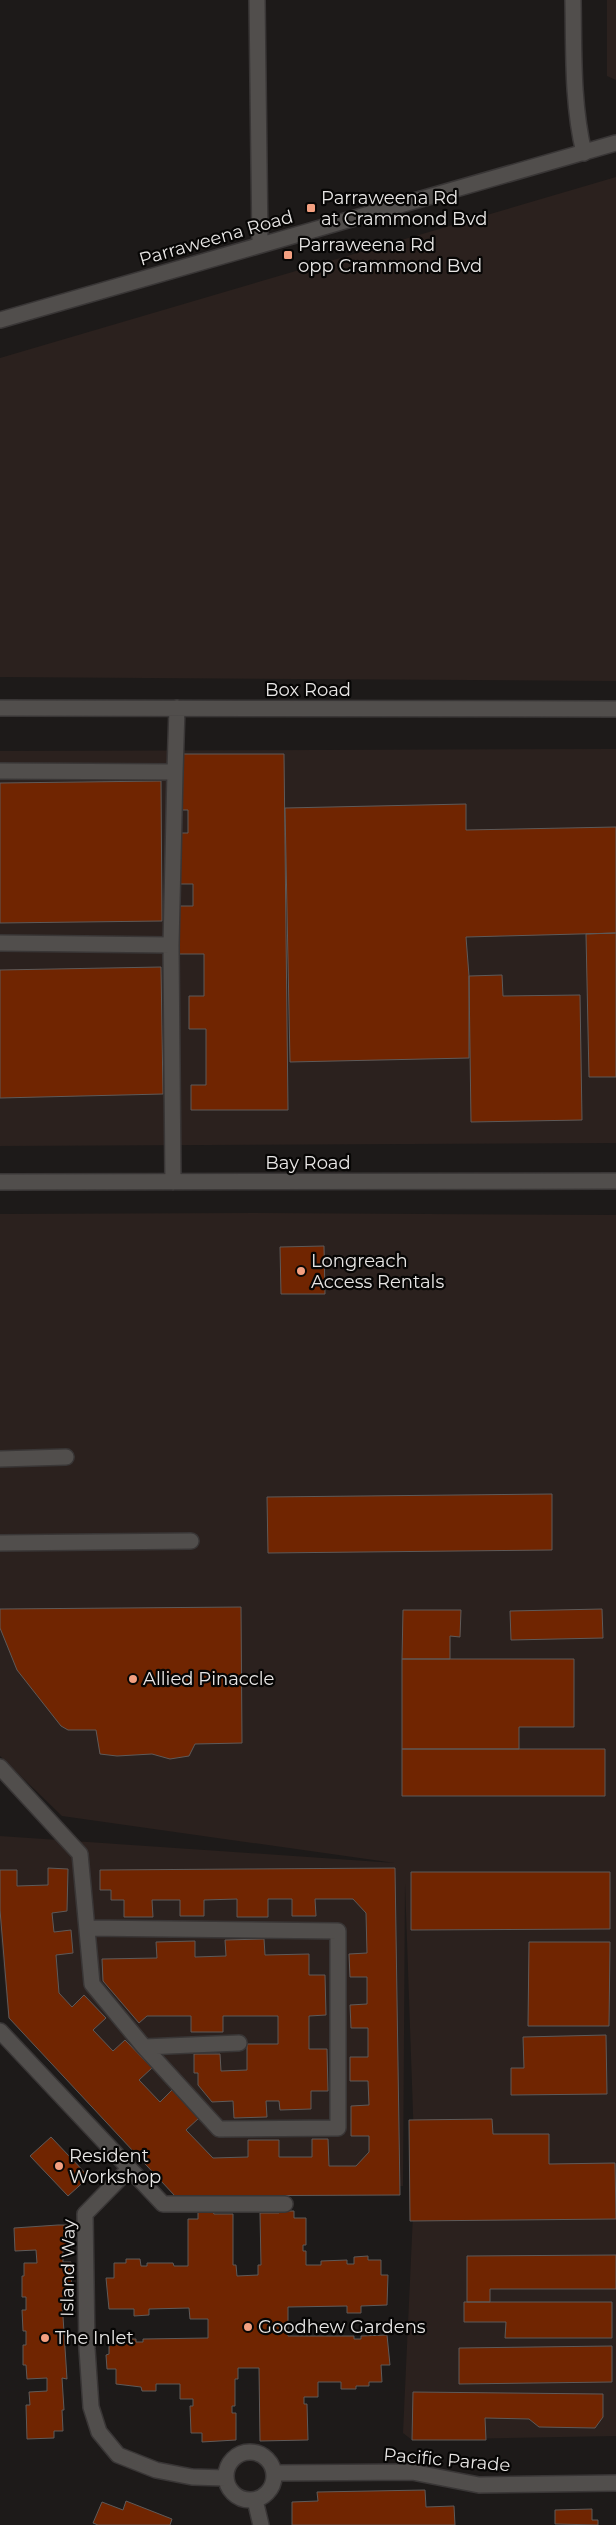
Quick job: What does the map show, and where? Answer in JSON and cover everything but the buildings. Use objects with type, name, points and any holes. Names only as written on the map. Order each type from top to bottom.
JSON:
[{"type":"street","points":[[258,0],[260,245]]},
{"type":"street","points":[[573,0],[575,100],[584,153]]},
{"type":"street","name":"Parraweena Road","points":[[0,320],[616,143]]},
{"type":"street","name":"Box Road","points":[[0,708],[616,709]]},
{"type":"street","points":[[173,1182],[171,945],[177,708]]},
{"type":"street","points":[[0,771],[175,772]]},
{"type":"street","points":[[0,943],[171,945]]},
{"type":"street","name":"Bay Road","points":[[0,1182],[616,1181]]},
{"type":"street","points":[[0,1459],[66,1457]]},
{"type":"street","points":[[0,1543],[191,1541]]},
{"type":"street","points":[[0,1767],[80,1854],[92,1984],[144,2047],[219,2129],[338,2128],[338,1932],[87,1928]]},
{"type":"street","points":[[3,2039],[163,2204],[285,2204]]},
{"type":"street","points":[[144,2047],[239,2043]]},
{"type":"street","name":"Island Way","points":[[129,2170],[85,2214],[87,2348],[91,2407],[99,2432],[118,2455],[156,2470],[192,2477],[226,2478]]},
{"type":"street","points":[[248,2451],[258,2452],[266,2457],[274,2473],[272,2488],[261,2498],[254,2500],[238,2497],[232,2492],[226,2478],[227,2468],[231,2460],[238,2454],[248,2451]]},
{"type":"street","name":"Pacific Parade","points":[[274,2473],[412,2472],[479,2485],[616,2484]]},
{"type":"street","points":[[254,2500],[261,2525]]},
{"type":"shaded area","points":[[607,0],[616,0],[616,80],[607,76]]},
{"type":"shaded area","points":[[616,177],[616,681],[0,677],[0,358]]},
{"type":"shaded area","points":[[616,749],[616,1143],[0,1146],[0,751]]},
{"type":"shaded area","points":[[0,1214],[616,1215],[616,2436],[412,2440],[403,2433],[415,2171],[405,1883],[403,2186],[181,2187],[8,2018],[0,1931],[0,1836],[395,1863],[62,1816],[0,1756]]},
{"type":"place","name":"Parraweena Rd at Crammond Bvd","points":[[311,208]]},
{"type":"place","name":"Parraweena Rd opp Crammond Bvd","points":[[288,255]]},
{"type":"place","name":"Longreach Access Rentals","points":[[301,1271]]},
{"type":"place","name":"Allied Pinaccle","points":[[133,1679]]},
{"type":"place","name":"Resident Workshop","points":[[59,2166]]},
{"type":"place","name":"Goodhew Gardens","points":[[248,2327]]},
{"type":"place","name":"The Inlet","points":[[45,2338]]}]
